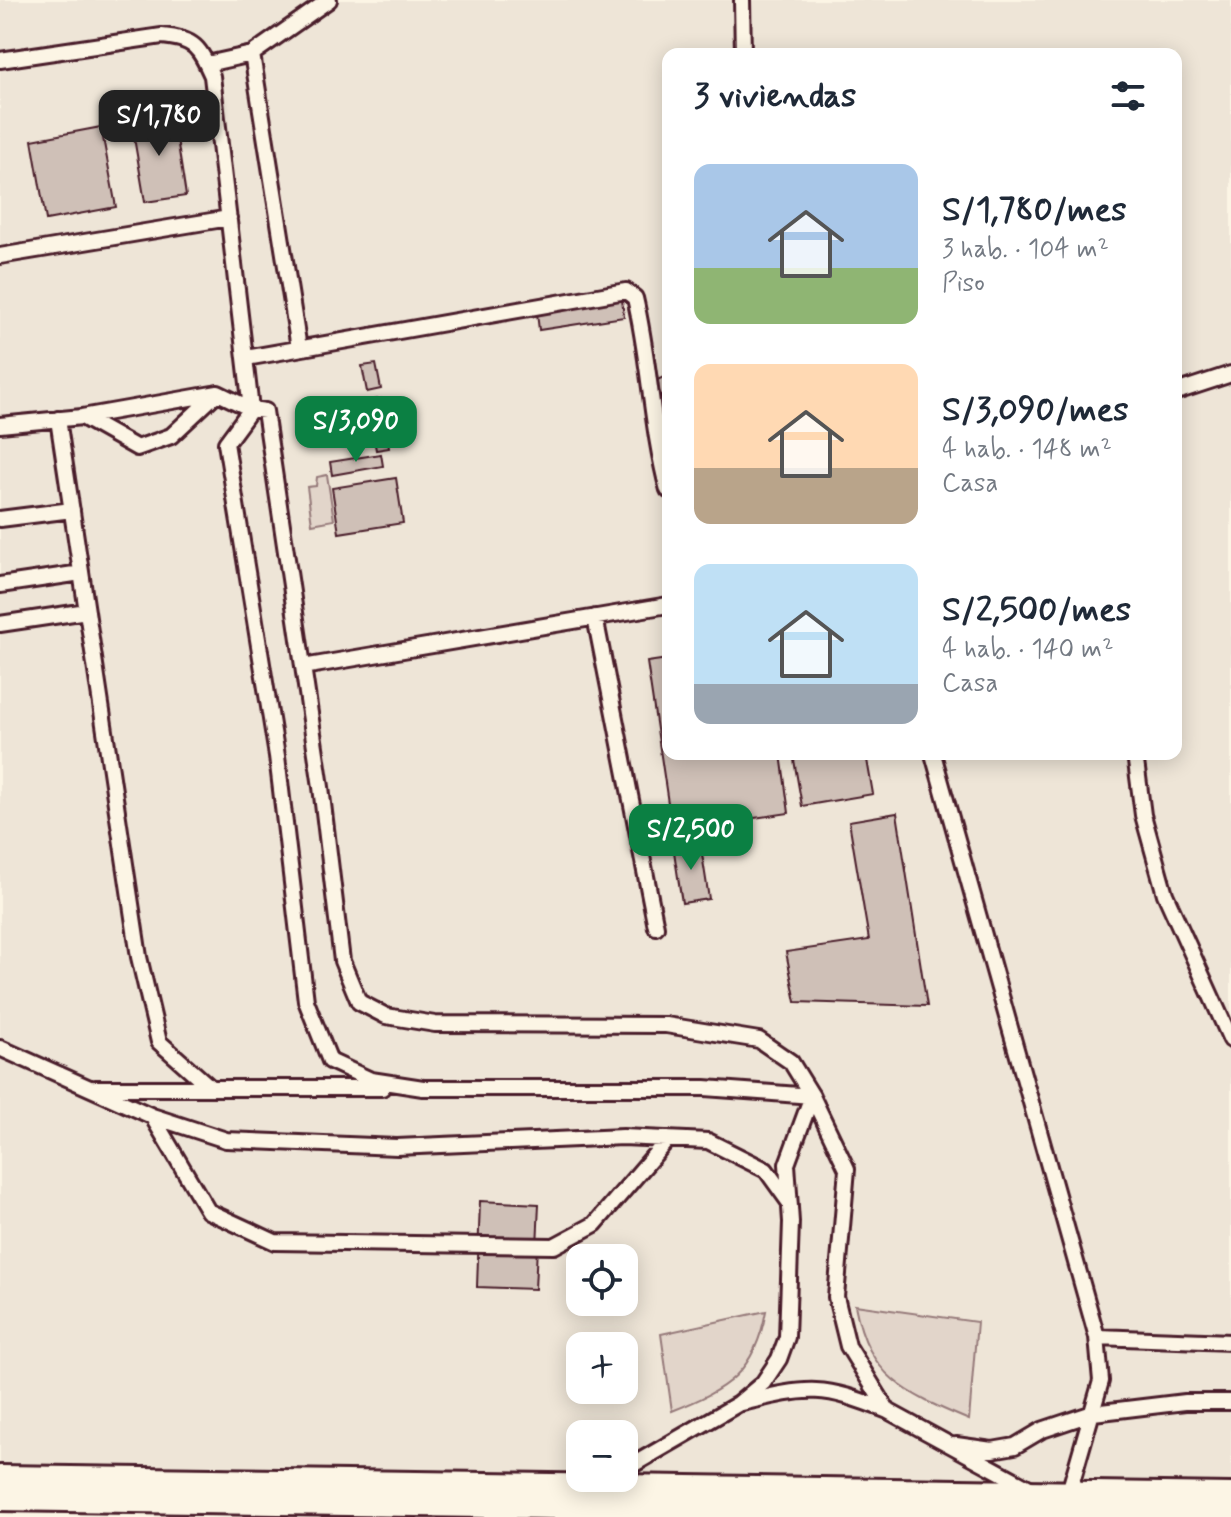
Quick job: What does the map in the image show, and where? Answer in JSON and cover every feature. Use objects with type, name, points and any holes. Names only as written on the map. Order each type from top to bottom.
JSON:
[{"type":"highway","points":[[0,1488],[566,1487]]},
{"type":"highway","points":[[638,1489],[1231,1506]]},
{"type":"lane","points":[[207,64],[252,54],[329,0]]},
{"type":"lane","points":[[742,0],[743,48]]},
{"type":"lane","points":[[0,60],[162,36],[185,38],[202,53],[207,64],[212,76],[251,409],[226,443],[277,756],[306,1001],[330,1061],[371,1080],[438,1088]]},
{"type":"lane","points":[[252,54],[299,348]]},
{"type":"lane","points":[[0,256],[229,218]]},
{"type":"lane","points":[[246,358],[626,291],[635,298],[645,339],[648,384],[662,458]]},
{"type":"lane","points":[[1182,390],[1231,374]]},
{"type":"lane","points":[[82,417],[137,448],[171,436],[218,393]]},
{"type":"lane","points":[[0,425],[82,417],[218,393],[251,409],[265,411],[342,961],[359,1002],[386,1016],[435,1024],[666,1025],[759,1040],[791,1062],[812,1096],[847,1169],[836,1297],[848,1346],[888,1411]]},
{"type":"lane","points":[[58,419],[139,957],[159,1042],[211,1088]]},
{"type":"lane","points":[[0,519],[72,510]]},
{"type":"lane","points":[[0,585],[81,573]]},
{"type":"lane","points":[[303,667],[662,606]]},
{"type":"lane","points":[[0,624],[87,611]]},
{"type":"lane","points":[[595,617],[656,927]]},
{"type":"lane","points":[[738,1404],[801,1389],[840,1392],[888,1411],[1062,1503],[1093,1413],[1101,1381],[1097,1337],[935,760]]},
{"type":"lane","points":[[1136,760],[1143,815],[1165,894],[1231,1040]]},
{"type":"lane","points":[[0,1048],[152,1116],[226,1140],[397,1147],[623,1137],[708,1141],[766,1170],[789,1202]]},
{"type":"lane","points":[[89,1088],[705,1088],[812,1096]]},
{"type":"lane","points":[[638,1462],[738,1404],[763,1383],[779,1359],[787,1337],[787,1164],[812,1096]]},
{"type":"lane","points":[[152,1116],[208,1211],[275,1242],[554,1246],[595,1224],[668,1139]]},
{"type":"lane","points":[[1097,1337],[1231,1342]]},
{"type":"lane","points":[[948,1444],[992,1450],[1015,1446],[1042,1430],[1093,1413],[1185,1402],[1231,1402]]},
{"type":"shaded area","points":[[0,0],[1231,0],[1231,1487],[638,1478],[638,1420],[566,1420],[566,1477],[0,1468]]},
{"type":"shaded area","points":[[327,475],[334,520],[312,524],[307,487],[316,486],[317,477]]},
{"type":"shaded area","points":[[855,1305],[977,1322],[969,1420],[926,1401],[893,1380],[870,1350]]},
{"type":"shaded area","points":[[766,1311],[754,1350],[736,1376],[708,1395],[672,1411],[661,1334]]},
{"type":"building","points":[[173,113],[186,196],[145,202],[131,120]]},
{"type":"building","points":[[101,127],[116,207],[46,220],[32,140]]},
{"type":"building","points":[[622,300],[624,317],[539,330],[537,313]]},
{"type":"building","points":[[376,364],[381,389],[367,392],[362,366]]},
{"type":"building","points":[[662,378],[662,398],[655,381]]},
{"type":"building","points":[[381,399],[389,448],[376,450],[367,401]]},
{"type":"building","points":[[381,454],[383,466],[332,475],[330,462]]},
{"type":"building","points":[[396,478],[403,523],[339,533],[332,488]]},
{"type":"building","points":[[662,660],[662,760],[782,760],[789,813],[672,830],[647,662]]},
{"type":"building","points":[[794,760],[867,760],[873,794],[802,806]]},
{"type":"building","points":[[897,813],[927,1006],[796,1002],[786,952],[869,940],[849,821]]},
{"type":"building","points":[[700,841],[709,899],[682,903],[673,845]]},
{"type":"building","points":[[480,1201],[539,1204],[535,1289],[477,1287]]}]
